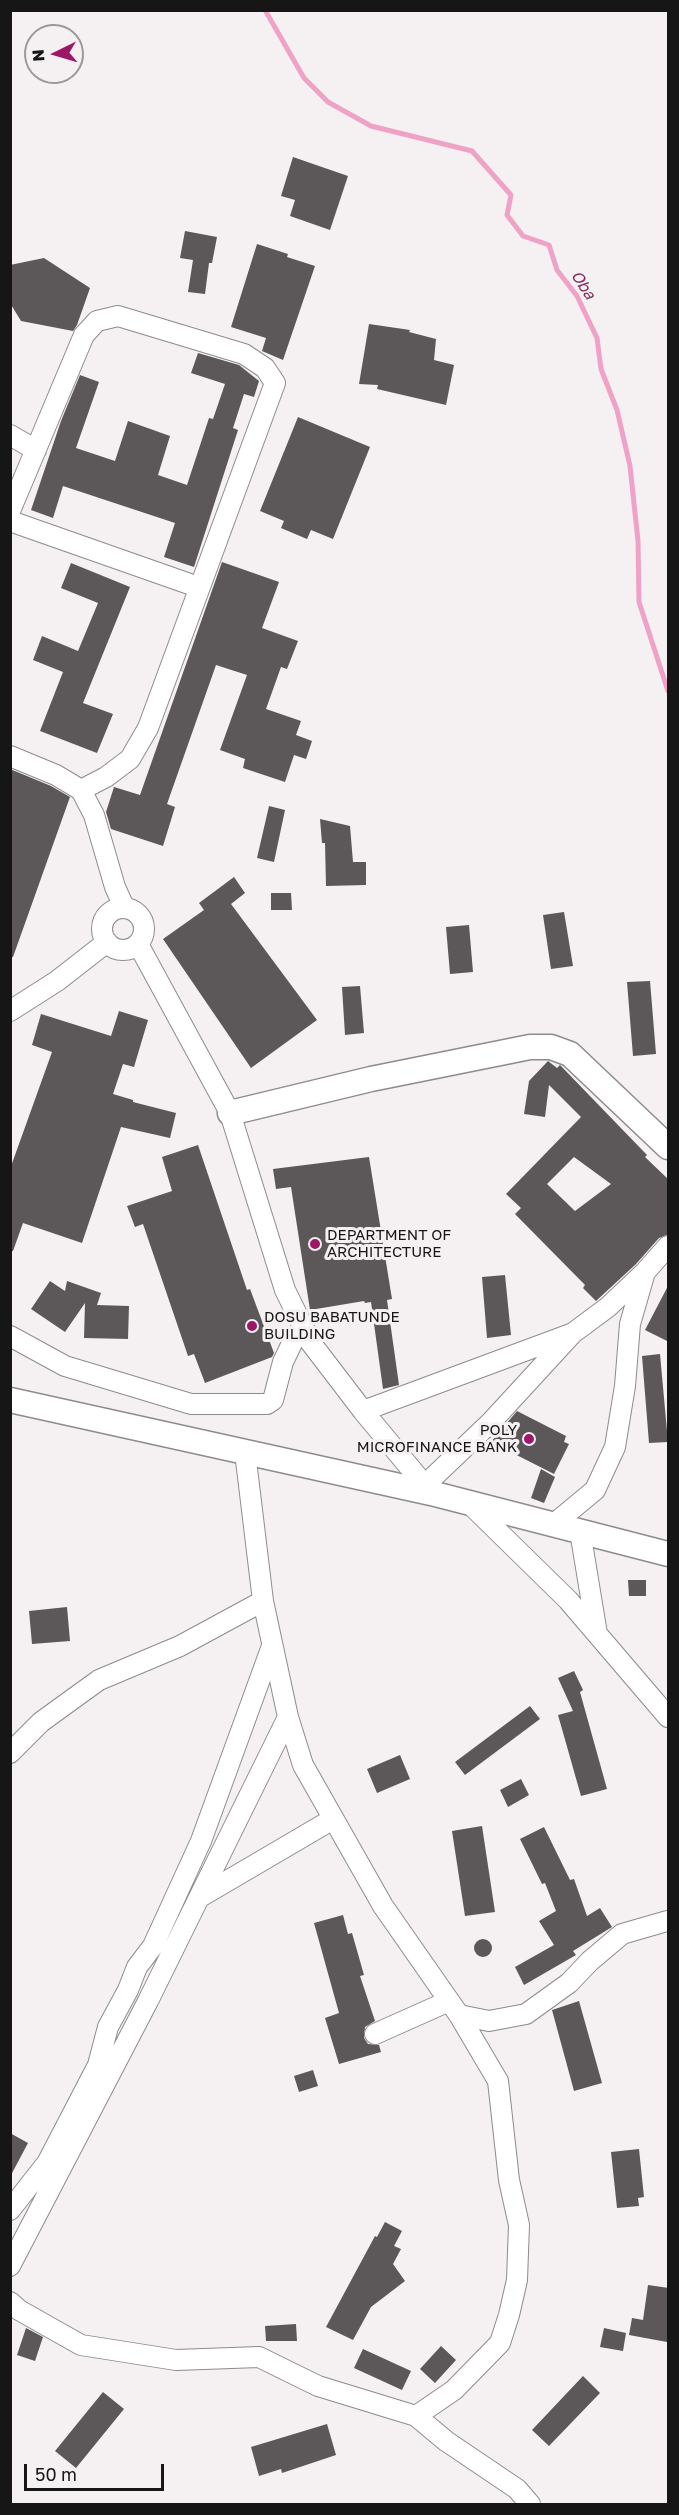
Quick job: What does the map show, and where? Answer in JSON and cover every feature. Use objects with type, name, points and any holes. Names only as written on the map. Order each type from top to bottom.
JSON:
[{"type":"street","points":[[10,511],[84,335],[97,321],[118,316],[244,354],[265,368],[275,382],[148,728],[130,759],[106,777],[81,790]]},
{"type":"street","points":[[10,435],[36,450]]},
{"type":"street","points":[[10,521],[198,587]]},
{"type":"street","points":[[10,756],[56,775],[81,790],[94,815],[115,887],[124,907]]},
{"type":"street","points":[[124,907],[131,908],[142,918],[145,932],[138,944],[126,950],[112,947],[107,942],[102,929],[106,916],[117,908],[124,907]]},
{"type":"street","points":[[10,1011],[57,981],[107,942]]},
{"type":"street","points":[[138,944],[230,1113],[285,1290],[311,1343],[363,1411],[428,1489]]},
{"type":"street","points":[[230,1113],[371,1079],[530,1047],[551,1047],[570,1054],[669,1147]]},
{"type":"street","points":[[428,1489],[573,1333],[608,1307],[669,1246]]},
{"type":"street","points":[[554,1524],[595,1490],[615,1447],[625,1386],[630,1324],[645,1272]]},
{"type":"street","points":[[10,1336],[65,1366],[191,1404],[267,1404],[273,1400],[283,1362],[294,1339],[305,1330]]},
{"type":"street","points":[[363,1411],[573,1333]]},
{"type":"street","points":[[10,1400],[245,1452],[428,1489],[669,1554]]},
{"type":"street","points":[[245,1452],[272,1646],[288,1717],[303,1765],[383,1906],[454,2008],[498,2081],[509,2180],[519,2225],[517,2280],[500,2343],[454,2390],[416,2416]]},
{"type":"street","points":[[467,1501],[568,1600],[669,1717]]},
{"type":"street","points":[[580,1531],[597,1634]]},
{"type":"street","points":[[10,1753],[41,1722],[99,1680],[180,1646],[264,1601]]},
{"type":"street","points":[[10,2210],[47,2163],[98,2065],[108,2027],[128,1990],[137,1967],[153,1946],[201,1841],[272,1646]]},
{"type":"street","points":[[10,2266],[148,2001],[288,1717]]},
{"type":"street","points":[[200,1896],[333,1819]]},
{"type":"street","points":[[375,2034],[454,2008],[489,2021],[526,2014],[569,1983],[590,1961],[622,1934],[667,1921]]},
{"type":"street","points":[[10,2302],[19,2310],[81,2345],[176,2360],[259,2357],[318,2386],[416,2416],[446,2441],[517,2489],[530,2505]]},
{"type":"building","points":[[293,157],[348,176],[330,230],[290,216],[295,200],[281,196]]},
{"type":"building","points":[[185,231],[217,237],[212,263],[209,263],[205,294],[188,292],[193,260],[180,258]]},
{"type":"building","points":[[257,244],[315,266],[283,360],[262,351],[266,338],[231,327]]},
{"type":"building","points":[[44,258],[90,288],[73,331],[21,321],[10,303],[10,265]]},
{"type":"building","points":[[369,324],[410,330],[409,332],[436,339],[434,360],[454,365],[446,405],[377,389],[378,385],[359,384]]},
{"type":"building","points":[[198,353],[239,365],[259,381],[254,397],[244,394],[233,428],[238,430],[194,567],[164,557],[175,523],[63,486],[53,518],[31,510],[61,421],[80,375],[99,382],[76,448],[115,461],[128,421],[170,436],[158,475],[187,485],[209,418],[213,419],[225,384],[191,373]]},
{"type":"building","points":[[298,417],[370,447],[333,539],[311,530],[307,539],[281,528],[284,521],[260,511]]},
{"type":"building","points":[[222,562],[279,582],[262,628],[298,641],[287,669],[281,667],[266,709],[301,721],[296,735],[312,741],[306,759],[294,755],[285,782],[243,768],[245,759],[220,750],[247,675],[216,665],[167,804],[175,807],[163,846],[111,829],[106,812],[114,787],[140,795]]},
{"type":"building","points":[[71,563],[130,587],[83,703],[113,714],[97,753],[40,731],[63,672],[33,660],[42,636],[78,651],[98,603],[61,588]]},
{"type":"building","points":[[10,769],[51,786],[70,797],[13,957],[10,957]]},
{"type":"building","points":[[269,806],[285,810],[274,862],[257,858]]},
{"type":"building","points":[[320,819],[350,826],[353,862],[366,862],[366,885],[326,886],[325,843],[322,843]]},
{"type":"building","points":[[234,877],[245,893],[231,904],[317,1020],[251,1068],[163,939],[204,910],[199,903]]},
{"type":"building","points":[[271,893],[291,893],[292,910],[271,910]]},
{"type":"building","points":[[564,912],[573,966],[551,969],[543,915]]},
{"type":"building","points":[[469,925],[473,972],[450,974],[446,927]]},
{"type":"building","points":[[650,981],[656,1054],[633,1056],[627,982]]},
{"type":"building","points":[[360,986],[364,1033],[345,1035],[342,987]]},
{"type":"building","points":[[119,1011],[148,1020],[134,1067],[123,1064],[113,1094],[133,1100],[133,1102],[176,1113],[170,1138],[121,1127],[82,1243],[23,1223],[13,1251],[10,1251],[10,1169],[52,1052],[32,1045],[41,1014],[111,1036]]},
{"type":"building","points":[[548,1061],[557,1068],[560,1065],[669,1180],[669,1234],[659,1238],[636,1264],[596,1301],[583,1288],[585,1285],[515,1214],[521,1208],[506,1194],[581,1117],[549,1085],[545,1117],[524,1114],[529,1081]],"holes":[[[574,1157],[611,1184],[575,1211],[547,1184]]]},
{"type":"building","points":[[198,1145],[247,1290],[250,1289],[274,1353],[272,1357],[205,1383],[194,1354],[188,1356],[143,1224],[135,1227],[127,1206],[172,1191],[162,1157]]},
{"type":"building","name":"DEPARTMENT OF ARCHITECTURE","points":[[369,1157],[392,1299],[387,1300],[399,1385],[383,1389],[371,1302],[365,1303],[364,1301],[310,1310],[291,1187],[276,1189],[273,1169]]},
{"type":"building","points":[[505,1275],[511,1335],[487,1338],[482,1277]]},
{"type":"building","points":[[50,1281],[65,1291],[67,1281],[101,1293],[97,1305],[129,1306],[128,1339],[84,1338],[85,1303],[65,1332],[31,1309]]},
{"type":"building","points":[[669,1284],[669,1342],[645,1330]]},
{"type":"building","points":[[660,1354],[668,1442],[649,1443],[642,1356]]},
{"type":"building","name":"POLY MICROFINANCE BANK","points":[[517,1411],[566,1436],[564,1442],[569,1444],[554,1474],[491,1442]]},
{"type":"building","points":[[541,1469],[555,1477],[544,1503],[531,1498]]},
{"type":"building","points":[[628,1580],[646,1580],[646,1596],[629,1596]]},
{"type":"building","points":[[67,1607],[70,1641],[32,1644],[29,1611]]},
{"type":"building","points":[[574,1671],[583,1690],[580,1692],[607,1789],[581,1796],[558,1715],[573,1711],[558,1678]]},
{"type":"building","points":[[530,1706],[540,1719],[465,1775],[455,1762]]},
{"type":"building","points":[[400,1755],[410,1779],[377,1793],[367,1769]]},
{"type":"building","points":[[521,1779],[529,1795],[508,1807],[500,1790]]},
{"type":"building","points":[[482,1826],[495,1912],[465,1916],[452,1831]]},
{"type":"building","points":[[544,1827],[570,1880],[574,1879],[587,1916],[600,1908],[612,1927],[573,1951],[576,1955],[524,1985],[515,1967],[554,1945],[539,1921],[556,1911],[545,1883],[542,1884],[520,1839]]},
{"type":"building","points":[[343,1915],[348,1934],[352,1933],[364,1975],[360,1976],[375,2021],[365,2027],[364,2038],[368,2044],[379,2045],[381,2052],[339,2064],[325,2018],[339,2013],[314,1923]]},
{"type":"building","points":[[483,1939],[489,1942],[492,1948],[489,1954],[483,1957],[477,1954],[474,1948],[477,1942]]},
{"type":"building","points":[[579,2001],[602,2083],[574,2091],[552,2010]]},
{"type":"building","points":[[313,2070],[318,2086],[299,2092],[294,2076]]},
{"type":"building","points":[[10,2133],[28,2143],[10,2177]]},
{"type":"building","points":[[639,2149],[644,2197],[638,2198],[639,2206],[617,2208],[611,2152]]},
{"type":"building","points":[[385,2222],[402,2231],[394,2246],[401,2249],[393,2264],[405,2281],[371,2307],[353,2340],[326,2327],[375,2236],[377,2237]]},
{"type":"building","points":[[648,2285],[669,2288],[667,2342],[629,2335],[632,2318],[643,2320]]},
{"type":"building","points":[[296,2324],[297,2341],[266,2341],[265,2326]]},
{"type":"building","points":[[26,2328],[43,2337],[35,2361],[17,2355]]},
{"type":"building","points":[[604,2328],[626,2333],[623,2351],[600,2347]]},
{"type":"building","points":[[441,2346],[456,2360],[435,2383],[420,2369]]},
{"type":"building","points":[[363,2349],[411,2371],[402,2390],[354,2368]]},
{"type":"building","points":[[583,2376],[600,2393],[549,2446],[532,2430]]},
{"type":"building","points":[[103,2392],[124,2409],[76,2468],[55,2451]]},
{"type":"building","points":[[327,2424],[336,2455],[282,2473],[281,2469],[259,2476],[251,2447]]},
{"type":"waterway","name":"Oba","points":[[265,10],[304,78],[328,102],[371,126],[472,151],[511,195],[507,215],[523,236],[549,245],[557,270],[577,296],[597,338],[601,369],[617,410],[630,466],[638,541],[639,602],[668,691]]},
{"type":"place","name":"DEPARTMENT OF ARCHITECTURE","points":[[315,1244]]},
{"type":"place","name":"DOSU BABATUNDE BUILDING","points":[[252,1326]]},
{"type":"place","name":"POLY MICROFINANCE BANK","points":[[529,1439]]}]
